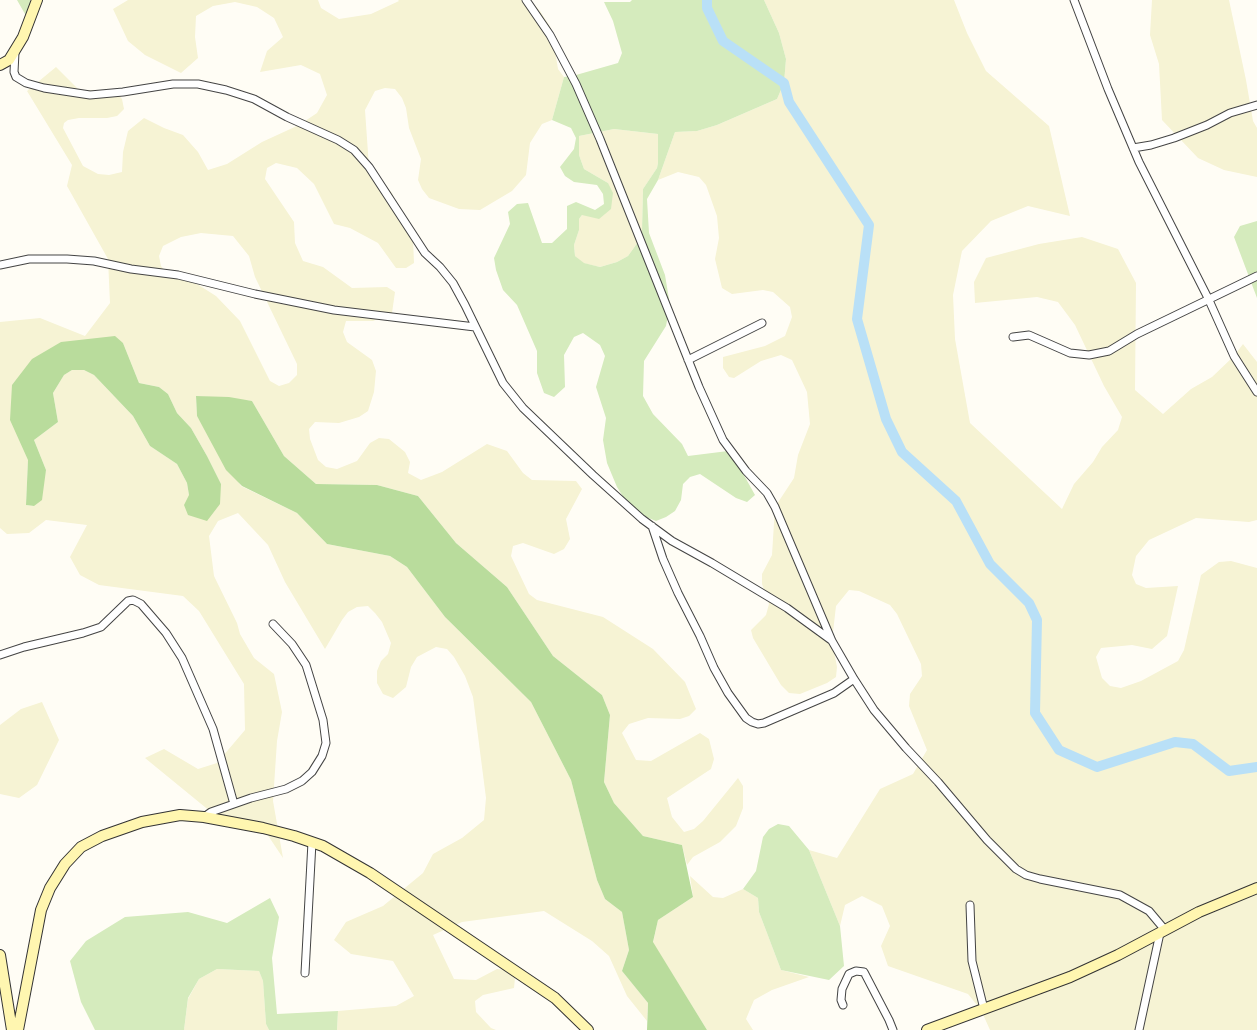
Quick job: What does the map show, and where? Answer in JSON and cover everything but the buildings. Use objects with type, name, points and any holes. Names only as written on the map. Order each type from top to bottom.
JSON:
[{"type":"street","points":[[0,65],[9,60],[23,37],[37,0]]},
{"type":"street","points":[[526,0],[550,35],[576,84],[600,139],[688,360],[723,440],[746,471],[767,493],[775,507],[832,641],[874,710],[987,840],[1016,869],[1026,875],[1040,879],[1120,895],[1149,911],[1162,931],[1139,1030]]},
{"type":"street","points":[[1074,0],[1133,148],[1208,298],[1234,356],[1257,392]]},
{"type":"street","points":[[14,52],[14,72],[16,77],[26,83],[44,88],[90,95],[173,84],[198,84],[254,99],[354,150],[369,167],[425,253],[453,283],[503,382],[523,408],[633,513],[672,541],[787,608],[832,641]]},
{"type":"street","points":[[1133,148],[1174,138],[1230,113],[1257,105]]},
{"type":"street","points":[[0,265],[29,259],[94,261],[131,269],[178,275],[255,294],[334,310],[476,328]]},
{"type":"street","points":[[1013,337],[1030,334],[1070,352],[1089,355],[1109,351],[1136,334],[1257,276]]},
{"type":"street","points":[[688,360],[762,323]]},
{"type":"street","points":[[651,525],[663,559],[714,668],[728,693],[746,718],[758,724],[764,723],[834,693],[854,679]]},
{"type":"street","points":[[0,655],[24,647],[84,633],[100,627],[128,601],[133,600],[141,604],[166,633],[182,658],[213,729],[234,804]]},
{"type":"street","points":[[204,816],[234,804],[286,789],[312,772],[322,756],[326,743],[323,720],[306,665],[292,644],[273,624]]},
{"type":"street","points":[[18,1030],[41,910],[54,881],[73,854],[82,847],[102,836],[125,827],[168,816],[204,816],[263,828],[312,842],[331,850],[370,873],[531,981],[555,998],[588,1030]]},
{"type":"street","points":[[305,974],[312,842]]},
{"type":"street","points":[[927,1030],[1070,978],[1199,912],[1257,888]]},
{"type":"street","points":[[970,905],[972,961],[984,1009]]},
{"type":"street","points":[[0,954],[12,1030]]},
{"type":"street","points":[[843,1005],[841,1000],[842,989],[849,974],[856,971],[864,972],[893,1030]]},
{"type":"shaded area","points":[[128,0],[318,0],[321,8],[339,19],[371,14],[398,0],[530,0],[551,28],[558,69],[564,77],[552,120],[542,124],[530,143],[526,175],[512,191],[480,210],[459,209],[429,198],[418,180],[421,159],[409,128],[406,108],[402,98],[395,89],[385,88],[375,91],[365,110],[369,167],[392,193],[413,240],[414,263],[406,268],[396,268],[378,243],[350,228],[334,224],[314,184],[297,168],[276,163],[267,168],[265,179],[294,222],[295,243],[303,261],[323,267],[352,288],[387,287],[395,292],[392,313],[373,321],[346,321],[343,332],[347,342],[372,360],[376,371],[374,392],[368,411],[359,417],[339,423],[315,422],[309,429],[310,439],[318,460],[326,467],[337,469],[357,461],[370,443],[379,438],[389,439],[405,452],[410,462],[408,473],[421,480],[442,472],[487,444],[507,451],[523,473],[532,480],[576,481],[582,489],[566,519],[570,539],[564,549],[554,554],[523,543],[513,546],[511,556],[529,594],[537,600],[603,617],[653,649],[685,682],[696,709],[689,716],[680,719],[648,718],[629,724],[622,733],[636,760],[651,761],[700,733],[709,739],[714,759],[711,769],[667,798],[672,817],[684,832],[694,829],[703,821],[738,778],[743,786],[743,808],[736,826],[720,842],[693,857],[687,865],[682,845],[643,836],[614,803],[604,782],[610,715],[602,695],[553,656],[507,587],[456,543],[418,496],[377,485],[316,484],[284,456],[252,401],[196,396],[197,416],[241,486],[297,513],[327,544],[390,556],[407,567],[445,617],[531,702],[571,780],[597,880],[605,899],[622,912],[629,950],[622,971],[648,1003],[647,1021],[627,996],[609,956],[592,941],[544,911],[462,922],[433,935],[454,979],[476,980],[497,969],[508,970],[515,978],[514,988],[483,995],[475,1001],[476,1012],[491,1028],[496,1030],[337,1030],[338,1011],[396,1006],[414,996],[393,961],[351,954],[334,940],[346,922],[383,906],[423,873],[433,854],[462,838],[484,820],[486,798],[473,697],[465,676],[454,657],[447,649],[436,647],[417,657],[411,667],[406,687],[393,698],[383,694],[377,683],[377,671],[381,661],[388,654],[391,643],[382,622],[375,613],[368,606],[357,607],[348,612],[325,649],[285,582],[268,545],[238,513],[218,521],[209,536],[214,576],[237,623],[240,634],[254,658],[274,674],[282,712],[277,741],[273,801],[283,858],[263,828],[244,819],[231,822],[211,812],[145,758],[164,749],[198,769],[217,763],[245,730],[244,684],[199,611],[183,596],[99,585],[80,575],[70,557],[87,525],[46,520],[29,533],[7,534],[0,528],[0,322],[40,318],[85,336],[110,303],[108,259],[67,186],[72,165],[27,91],[56,67],[77,88],[82,90],[115,91],[122,99],[124,109],[117,116],[68,120],[64,123],[63,128],[83,166],[98,174],[109,175],[122,172],[123,152],[128,131],[144,118],[183,135],[198,152],[208,170],[227,164],[262,142],[299,125],[317,113],[327,95],[320,74],[301,65],[260,72],[267,51],[283,37],[274,18],[257,7],[235,2],[213,6],[196,16],[195,37],[198,58],[181,73],[145,55],[128,41],[113,9]],"holes":[[[201,233],[233,236],[249,256],[255,277],[297,364],[297,375],[289,383],[279,386],[270,381],[240,321],[216,296],[197,284],[167,274],[161,266],[159,256],[163,246],[181,237]],[[61,342],[123,343],[139,383],[159,387],[168,394],[177,413],[191,428],[221,484],[189,495],[187,483],[177,464],[150,446],[133,416],[94,375],[84,370],[72,370],[64,375],[53,393],[58,422],[34,440],[46,470],[34,506],[26,505],[28,460]]]},
{"type":"shaded area","points":[[764,0],[954,0],[967,33],[986,71],[1049,126],[1070,216],[1028,206],[991,221],[962,251],[953,295],[955,339],[970,423],[1062,509],[1074,484],[1093,462],[1102,447],[1118,430],[1122,417],[1104,386],[1075,325],[1058,302],[1037,297],[975,303],[974,282],[986,258],[1039,244],[1082,237],[1118,249],[1136,283],[1135,390],[1163,414],[1191,389],[1212,377],[1234,356],[1243,344],[1257,362],[1257,520],[1249,522],[1196,518],[1149,540],[1136,556],[1132,575],[1136,584],[1146,588],[1178,586],[1167,636],[1152,649],[1132,645],[1101,648],[1096,657],[1102,678],[1110,686],[1121,688],[1141,681],[1178,661],[1184,650],[1201,575],[1219,562],[1231,561],[1257,568],[1257,1030],[990,1030],[981,1010],[968,994],[888,966],[881,946],[890,926],[882,906],[862,896],[845,905],[840,926],[809,850],[837,858],[880,789],[913,774],[927,750],[909,706],[910,694],[922,676],[921,664],[897,614],[890,605],[859,591],[849,590],[836,606],[832,641],[837,667],[836,677],[827,683],[800,694],[789,693],[781,685],[753,638],[751,630],[766,615],[769,604],[762,584],[762,574],[772,555],[775,507],[794,478],[798,455],[810,424],[807,392],[792,360],[781,355],[761,361],[734,378],[729,377],[723,368],[723,357],[765,346],[785,336],[792,317],[790,307],[773,292],[763,290],[732,294],[722,288],[715,259],[719,238],[717,216],[706,185],[699,177],[678,172],[658,180],[675,132],[697,131],[717,125],[777,99],[784,83],[786,59],[779,33]]},
{"type":"shaded area","points":[[1152,0],[1229,0],[1253,121],[1257,128],[1257,177],[1224,170],[1198,158],[1162,120],[1159,64],[1150,35]]},
{"type":"shaded area","points":[[614,129],[658,134],[658,163],[657,168],[643,189],[642,231],[638,242],[628,256],[617,262],[600,267],[583,263],[575,256],[574,245],[579,230],[579,219],[582,215],[611,209],[608,183],[584,169],[579,155],[579,136]]},
{"type":"shaded area","points":[[42,702],[59,740],[37,785],[19,798],[0,794],[0,725],[21,709]]},
{"type":"shaded area","points":[[690,876],[713,897],[723,898],[743,889],[758,898],[759,912],[781,970],[809,977],[772,990],[754,1000],[746,1019],[753,1030],[707,1030],[653,943],[658,920],[693,897]]},
{"type":"shaded area","points":[[217,969],[259,971],[263,981],[266,1024],[269,1030],[184,1030],[188,999],[199,979]]},
{"type":"green space","points":[[17,0],[30,0],[34,7],[29,21]]},
{"type":"green space","points":[[632,0],[764,0],[779,33],[786,59],[784,83],[777,99],[717,125],[697,131],[675,132],[658,180],[647,199],[649,233],[665,275],[670,305],[666,326],[644,361],[643,396],[653,414],[682,444],[688,456],[728,451],[735,459],[755,495],[747,502],[736,498],[700,474],[690,477],[683,484],[681,500],[675,511],[656,521],[629,506],[617,487],[607,463],[603,440],[606,418],[596,387],[605,356],[600,345],[583,333],[574,337],[564,355],[565,387],[554,397],[544,393],[537,373],[537,351],[517,305],[503,290],[494,258],[510,224],[508,212],[517,204],[528,203],[542,243],[552,243],[567,229],[567,206],[576,202],[595,210],[604,204],[603,194],[597,185],[574,182],[565,176],[560,167],[574,149],[576,138],[571,128],[552,120],[564,77],[618,63],[622,53],[613,21],[604,2],[630,2]],"holes":[[[614,129],[658,134],[658,163],[657,168],[643,189],[642,231],[638,242],[628,256],[617,262],[600,267],[584,263],[575,256],[574,245],[579,230],[579,219],[582,215],[599,219],[611,209],[613,193],[608,183],[584,169],[579,155],[579,136]]]},
{"type":"green space","points":[[1257,221],[1257,298],[1234,237],[1240,226]]},
{"type":"green space","points":[[115,336],[123,343],[139,383],[159,387],[168,394],[177,413],[191,428],[221,484],[220,504],[207,521],[188,515],[184,505],[189,495],[187,483],[177,464],[150,446],[133,416],[94,375],[84,370],[72,370],[64,375],[53,393],[58,422],[34,440],[46,470],[42,500],[34,506],[26,505],[28,460],[10,420],[12,385],[32,359],[61,342]]},
{"type":"green space","points":[[196,396],[229,397],[252,401],[284,456],[316,484],[377,485],[418,496],[456,543],[507,587],[553,656],[602,695],[610,715],[604,782],[614,803],[643,836],[682,845],[693,897],[658,920],[653,942],[707,1030],[647,1030],[648,1003],[622,971],[629,950],[622,912],[605,899],[597,880],[571,780],[531,702],[445,617],[407,567],[390,556],[327,544],[297,513],[242,486],[226,470],[197,416]]},
{"type":"green space","points":[[778,824],[789,826],[809,850],[840,926],[844,966],[829,980],[781,970],[759,912],[758,898],[743,889],[756,871],[763,837],[769,829]]},
{"type":"green space","points":[[270,898],[279,917],[272,958],[277,1014],[338,1011],[337,1030],[269,1030],[266,1024],[263,981],[259,971],[217,969],[199,979],[188,998],[184,1030],[95,1030],[81,1002],[70,961],[86,941],[125,917],[188,912],[227,923]]},
{"type":"waterway","points":[[707,0],[707,8],[723,41],[784,83],[789,102],[869,225],[857,319],[886,419],[902,452],[956,501],[990,564],[1029,603],[1037,620],[1035,713],[1059,750],[1097,767],[1175,742],[1193,744],[1229,771],[1257,767]]}]
